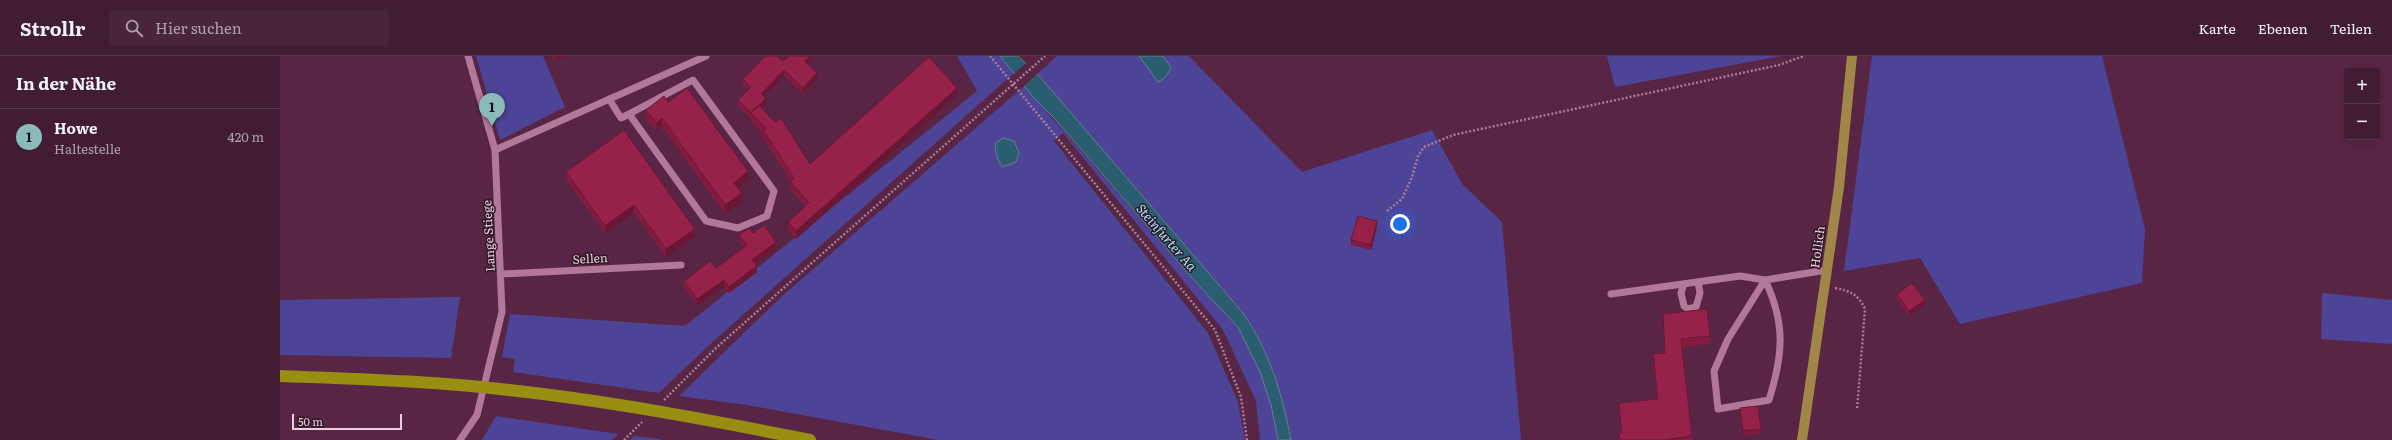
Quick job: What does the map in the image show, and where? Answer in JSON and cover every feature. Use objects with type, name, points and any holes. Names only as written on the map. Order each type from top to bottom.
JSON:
[{"type":"highway","points":[[280,376],[457,384],[510,390],[680,414],[810,440]]},
{"type":"main road","name":"Hollich","points":[[1802,440],[1839,187],[1852,56]]},
{"type":"street","name":"Lange Stiege","points":[[460,440],[478,415],[502,312],[495,150],[468,56]]},
{"type":"street","points":[[495,150],[706,56]]},
{"type":"street","points":[[609,99],[621,118],[693,80],[774,191],[767,216],[738,228],[706,221],[629,114]]},
{"type":"street","name":"Sellen","points":[[501,274],[681,265]]},
{"type":"street","points":[[1611,294],[1740,276],[1765,280],[1827,270]]},
{"type":"street","points":[[1765,280],[1776,303],[1780,332],[1778,370],[1769,400],[1718,409],[1714,371],[1728,339],[1765,280]]},
{"type":"street","points":[[1684,284],[1681,300],[1684,306],[1691,308],[1696,307],[1699,300],[1698,282]]},
{"type":"path","points":[[990,56],[1215,330],[1241,396],[1247,440]]},
{"type":"path","points":[[662,402],[716,348],[1046,56]]},
{"type":"path","points":[[1387,211],[1402,199],[1412,177],[1418,156],[1424,147],[1452,136],[1779,65],[1804,56]]},
{"type":"path","points":[[1825,286],[1851,292],[1860,298],[1865,308],[1857,410]]},
{"type":"path","points":[[624,440],[645,418]]},
{"type":"shaded area","points":[[476,56],[543,56],[565,107],[500,140]]},
{"type":"shaded area","points":[[957,56],[1000,56],[1014,73],[707,347],[659,393],[513,372],[515,359],[502,357],[510,314],[685,326],[977,91]]},
{"type":"shaded area","points":[[1057,56],[1139,56],[1158,82],[1171,67],[1163,56],[1189,56],[1302,172],[1432,130],[1463,185],[1502,222],[1521,440],[1291,440],[1284,406],[1268,358],[1243,313],[1037,74]]},
{"type":"shaded area","points":[[1607,56],[1781,56],[1615,87]]},
{"type":"shaded area","points":[[1872,56],[2102,56],[2145,229],[2142,283],[1960,324],[1920,258],[1844,271]]},
{"type":"shaded area","points":[[1024,86],[1201,288],[1238,327],[1260,372],[1271,405],[1278,440],[1260,440],[1256,401],[1223,330],[1063,133],[1054,141],[1208,333],[1238,402],[1245,440],[939,440],[747,405],[679,396],[781,297]]},
{"type":"shaded area","points":[[2322,293],[2392,300],[2392,344],[2321,339]]},
{"type":"shaded area","points":[[460,297],[451,358],[280,355],[280,300]]},
{"type":"shaded area","points":[[496,416],[618,434],[612,440],[482,440]]},
{"type":"shaded area","points":[[634,436],[659,439],[663,440],[630,440]]},
{"type":"water","name":"Steinfurter Aa","points":[[1000,56],[1018,56],[1040,77],[1243,313],[1268,358],[1284,406],[1291,440],[1278,440],[1271,405],[1260,372],[1238,327],[1201,288],[1053,117],[1033,97]]},
{"type":"water","points":[[1139,56],[1163,56],[1171,67],[1169,72],[1162,80],[1158,82]]},
{"type":"water","points":[[1003,138],[1014,141],[1019,153],[1016,162],[1002,167],[997,156],[996,143]]},
{"type":"pier","points":[[1027,62],[1038,73],[1023,87],[1013,75]]},
{"type":"building","points":[[765,56],[777,56],[782,61],[789,56],[811,56],[805,61],[817,73],[803,88],[784,70],[761,94],[766,98],[751,113],[738,100],[751,87],[743,79]]},
{"type":"building","points":[[929,57],[957,88],[796,231],[788,222],[809,203],[790,181],[794,178],[763,130],[766,128],[750,113],[759,105],[775,122],[781,118],[810,164]]},
{"type":"building","points":[[687,88],[748,171],[734,183],[742,193],[725,205],[662,118],[656,123],[646,110],[664,96],[668,102]]},
{"type":"building","points":[[624,130],[695,229],[666,249],[634,205],[605,226],[566,172]]},
{"type":"building","points":[[1358,216],[1377,221],[1371,245],[1351,240]]},
{"type":"building","points":[[764,225],[776,242],[752,260],[757,266],[729,287],[724,280],[697,299],[684,281],[710,261],[716,268],[747,245],[739,235],[749,228],[753,233]]},
{"type":"building","points":[[1912,283],[1925,300],[1909,311],[1897,294]]},
{"type":"building","points":[[1707,309],[1710,336],[1681,339],[1692,436],[1665,440],[1620,440],[1619,433],[1622,433],[1619,403],[1658,399],[1653,354],[1665,353],[1663,314]]},
{"type":"building","points":[[1758,406],[1761,429],[1743,431],[1740,408]]},
{"type":"place","name":"Howe","points":[[492,126]]}]
